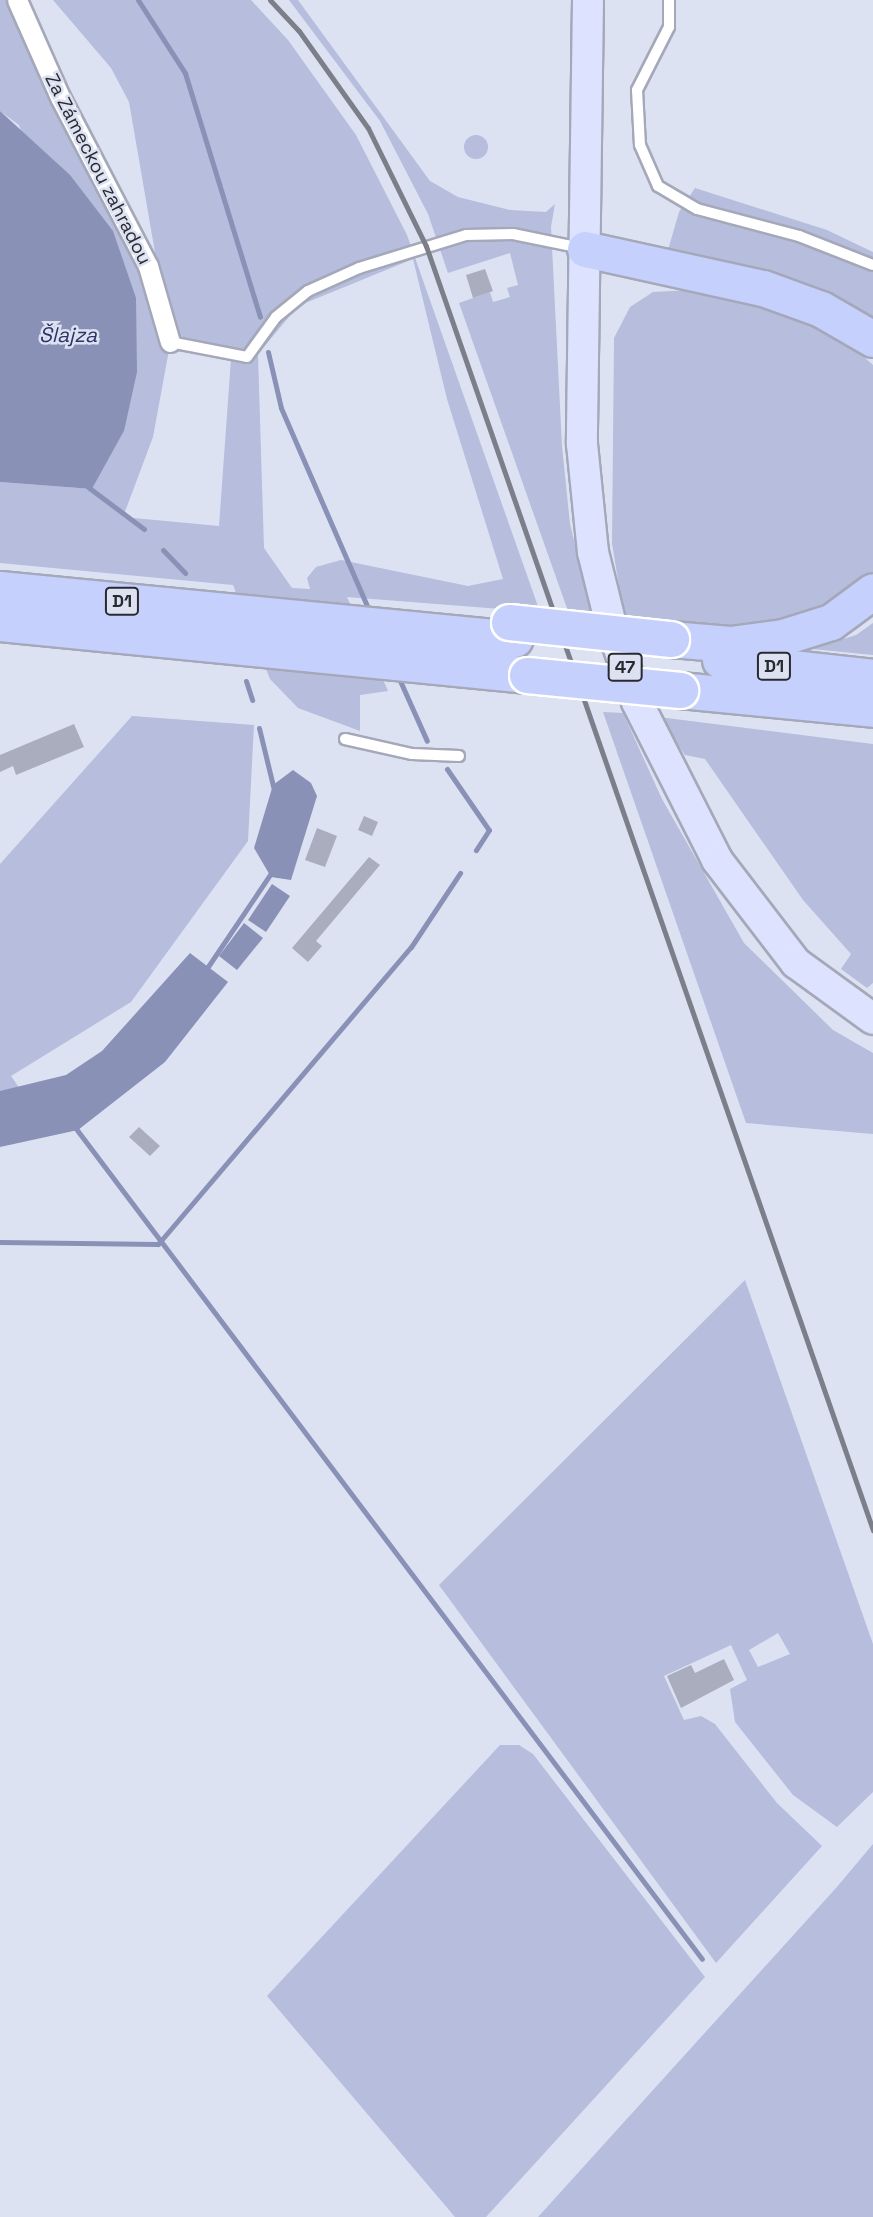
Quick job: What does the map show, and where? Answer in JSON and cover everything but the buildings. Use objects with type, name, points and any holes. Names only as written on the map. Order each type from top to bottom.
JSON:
[{"type":"highway","points":[[585,249],[763,288],[860,331],[873,347]]},
{"type":"highway","points":[[0,575],[240,604]]},
{"type":"highway","name":"D1","points":[[0,589],[240,604],[673,647],[873,677]]},
{"type":"highway","points":[[673,647],[783,637],[831,622],[873,591]]},
{"type":"highway","name":"D1","points":[[0,623],[262,657],[681,698],[873,709]]},
{"type":"highway","points":[[681,698],[873,733]]},
{"type":"main road","name":"47","points":[[588,0],[582,444],[593,552],[637,702],[687,806],[723,869],[782,948],[873,1019]]},
{"type":"main road","points":[[687,806],[788,930],[873,1002]]},
{"type":"street","name":"Za Zámeckou zahradou","points":[[17,0],[60,97],[148,266],[170,342]]},
{"type":"lane","points":[[669,0],[668,27],[637,90],[640,145],[658,186],[697,209],[799,236],[873,265]]},
{"type":"lane","points":[[170,342],[247,357],[276,317],[308,291],[359,268],[466,235],[526,236],[585,249]]},
{"type":"lane","points":[[345,739],[412,754],[459,756]]},
{"type":"shaded area","points":[[0,0],[26,0],[87,140],[157,264],[129,102],[111,68],[53,0],[251,0],[288,40],[356,135],[407,235],[540,612],[347,597],[388,691],[360,695],[360,731],[298,708],[270,679],[233,585],[0,563],[0,482],[92,489],[124,431],[19,125],[0,111]],"holes":[[[413,259],[447,399],[503,579],[468,586],[341,560],[316,567],[307,578],[310,589],[292,588],[264,548],[258,354],[298,306]],[[169,350],[231,359],[219,526],[123,517],[153,437]]]},
{"type":"shaded area","points":[[289,0],[298,0],[430,181],[458,197],[510,210],[546,212],[555,204],[551,227],[562,446],[570,524],[592,615],[569,614],[459,303],[490,292],[493,302],[510,297],[507,288],[518,285],[510,253],[448,273],[428,214],[380,121]]},
{"type":"shaded area","points":[[476,135],[484,139],[488,147],[484,155],[476,159],[468,155],[464,147],[468,139]]},
{"type":"shaded area","points":[[695,188],[827,230],[873,252],[873,318],[822,292],[668,250],[679,212]]},
{"type":"shaded area","points":[[691,290],[796,316],[847,342],[873,365],[873,578],[774,629],[625,623],[612,543],[614,338],[630,307],[653,292]]},
{"type":"shaded area","points":[[873,623],[873,655],[812,649],[856,635]]},
{"type":"shaded area","points":[[603,712],[623,713],[662,799],[744,943],[833,1030],[873,1053],[873,1134],[746,1123]]},
{"type":"shaded area","points":[[132,716],[254,725],[248,841],[131,1002],[11,1076],[20,1089],[0,1091],[0,864]]},
{"type":"shaded area","points":[[659,717],[873,744],[873,983],[867,988],[841,969],[851,954],[803,900],[705,759],[685,755]]},
{"type":"shaded area","points":[[745,1280],[873,1644],[873,1792],[837,1827],[793,1795],[735,1722],[730,1689],[747,1680],[731,1645],[664,1676],[684,1720],[701,1716],[715,1724],[777,1803],[822,1846],[716,1963],[439,1585]],"holes":[[[778,1633],[790,1654],[758,1667],[749,1650]]]},
{"type":"shaded area","points":[[500,1745],[519,1745],[533,1754],[705,1977],[486,2217],[455,2217],[267,1996]]},
{"type":"shaded area","points":[[873,1844],[873,2217],[538,2217],[836,1888]]},
{"type":"water","name":"Šlajza","points":[[0,111],[70,175],[113,231],[136,298],[137,372],[124,431],[92,489],[0,482]]},
{"type":"water","points":[[293,770],[311,783],[317,796],[291,880],[271,877],[254,848],[273,785]]},
{"type":"water","points":[[272,884],[290,896],[266,932],[248,920]]},
{"type":"water","points":[[244,923],[263,938],[237,970],[219,956]]},
{"type":"water","points":[[190,953],[228,982],[165,1062],[78,1130],[0,1147],[0,1091],[66,1075],[102,1051]]},
{"type":"waterway","points":[[138,0],[185,73],[260,317]]},
{"type":"waterway","points":[[268,352],[281,408],[370,613]]},
{"type":"waterway","points":[[88,487],[144,529]]},
{"type":"waterway","points":[[163,550],[185,573]]},
{"type":"waterway","points":[[397,674],[427,741]]},
{"type":"waterway","points":[[246,681],[252,700]]},
{"type":"waterway","points":[[259,728],[274,790]]},
{"type":"waterway","points":[[447,769],[489,830],[476,850]]},
{"type":"waterway","points":[[207,968],[271,873]]},
{"type":"waterway","points":[[0,1242],[158,1244],[411,947],[460,873]]},
{"type":"waterway","points":[[74,1126],[702,1959]]},
{"type":"railway","points":[[270,0],[299,31],[368,128],[426,246],[873,1530]]}]
